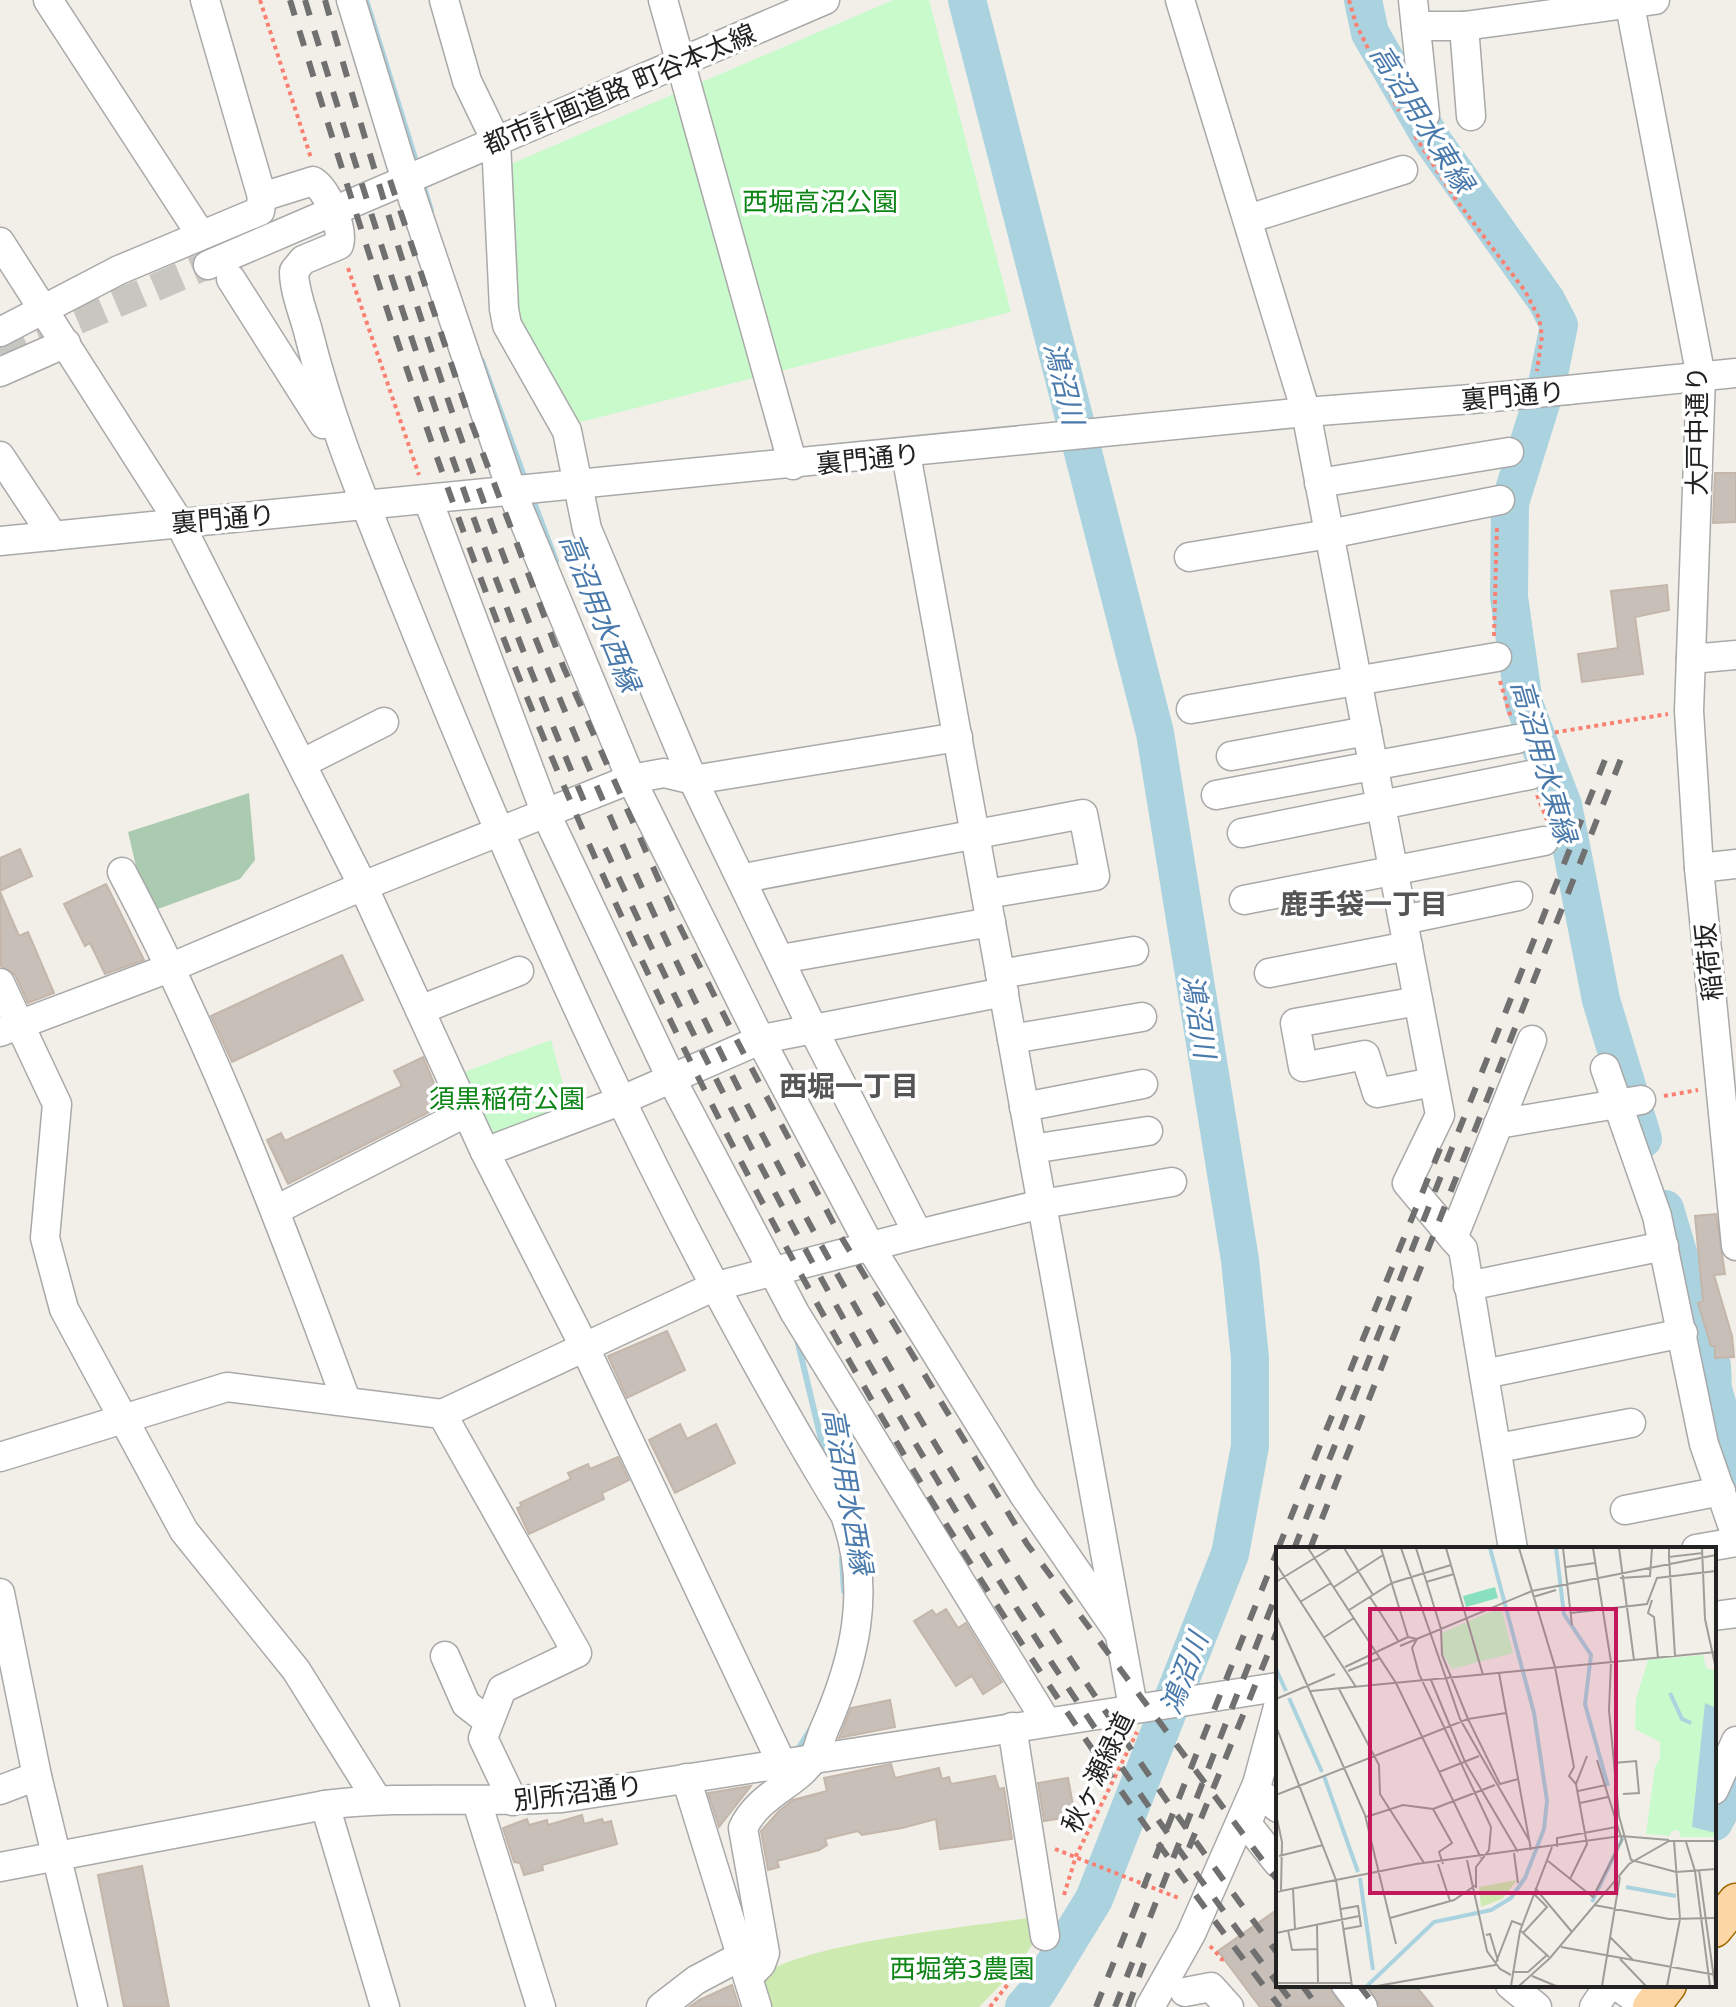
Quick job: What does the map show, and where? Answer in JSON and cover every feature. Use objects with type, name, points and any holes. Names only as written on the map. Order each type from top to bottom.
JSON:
[{"type":"main road","points":[[1629,1994],[1659,1987]]},
{"type":"street","points":[[0,332],[119,270],[260,211],[262,197],[205,0]]},
{"type":"street","points":[[351,0],[416,176],[523,491],[644,776],[871,1248],[1024,1495],[1119,1633]]},
{"type":"street","points":[[444,0],[467,81],[496,141],[507,325],[567,431],[587,529],[693,780],[744,878],[812,1027],[918,1234]]},
{"type":"street","points":[[663,0],[793,465]]},
{"type":"street","name":"都市計画道路 町谷本太線","points":[[345,458],[220,272],[331,212],[825,0]]},
{"type":"street","points":[[1180,0],[1306,412],[1440,1115],[1407,1183],[1463,1249],[1513,1547]]},
{"type":"street","points":[[1411,117],[1414,13],[1464,26],[1638,1]]},
{"type":"street","name":"大戸中通り","points":[[1638,1],[1701,377],[1689,711],[1699,868]]},
{"type":"street","points":[[59,4],[201,235]]},
{"type":"street","points":[[1464,26],[1471,116]]},
{"type":"street","points":[[1248,219],[1403,170]]},
{"type":"street","points":[[262,197],[303,182],[318,184],[339,229],[339,245],[303,260],[294,277],[322,388],[345,458],[497,833],[620,1101],[713,1287],[845,1515],[856,1545],[857,1635],[793,1762],[750,1814],[743,1828],[765,1953],[761,1964],[746,1965],[696,1980],[661,2007]]},
{"type":"street","points":[[0,242],[179,522],[363,886],[485,1152],[793,1762]]},
{"type":"street","points":[[0,372],[66,343]]},
{"type":"street","name":"裏門通り","points":[[0,541],[1109,434],[1306,412],[1736,373]]},
{"type":"street","points":[[1319,483],[1509,452]]},
{"type":"street","points":[[906,454],[1119,1633],[1146,1705]]},
{"type":"street","points":[[0,456],[53,536]]},
{"type":"street","points":[[428,500],[546,814],[672,1080],[773,1271],[945,1563],[1046,1721]]},
{"type":"street","points":[[1189,557],[1329,534],[1500,500]]},
{"type":"street","points":[[1691,659],[1736,655]]},
{"type":"street","points":[[1191,709],[1497,657]]},
{"type":"street","points":[[303,763],[384,722]]},
{"type":"street","points":[[1231,756],[1367,731]]},
{"type":"street","points":[[10,1028],[172,967],[363,886],[644,776],[693,780],[958,737]]},
{"type":"street","points":[[1216,795],[1527,737]]},
{"type":"street","points":[[1242,833],[1530,775]]},
{"type":"street","points":[[744,878],[1083,814],[1095,876],[986,894]]},
{"type":"street","points":[[1244,900],[1539,843]]},
{"type":"street","points":[[1699,868],[1736,864]]},
{"type":"street","name":"稲荷坂","points":[[1699,868],[1736,1246]]},
{"type":"street","points":[[122,872],[172,967],[276,1210],[346,1400]]},
{"type":"street","points":[[1269,973],[1518,896]]},
{"type":"street","points":[[781,959],[991,922]]},
{"type":"street","points":[[485,1152],[672,1080],[768,1037],[1134,951]]},
{"type":"street","points":[[420,1010],[519,971]]},
{"type":"street","points":[[0,983],[10,1028],[57,1104],[45,1238],[64,1309],[184,1531],[296,1670],[376,1798]]},
{"type":"street","points":[[1418,1001],[1295,1023],[1297,1038],[1303,1067],[1365,1055],[1377,1093],[1433,1082]]},
{"type":"street","points":[[1012,1039],[1142,1017]]},
{"type":"street","points":[[1453,1238],[1532,1040]]},
{"type":"street","points":[[1605,1068],[1627,1103],[1664,1246],[1704,1444],[1736,1536]]},
{"type":"street","points":[[1024,1107],[1143,1084]]},
{"type":"street","points":[[1498,1124],[1627,1103]]},
{"type":"street","points":[[276,1210],[467,1112]]},
{"type":"street","points":[[1032,1149],[1148,1131]]},
{"type":"street","points":[[0,1457],[121,1417],[227,1387],[442,1414],[713,1287],[1042,1204],[1172,1182]]},
{"type":"street","points":[[1468,1286],[1664,1246]]},
{"type":"street","points":[[1484,1374],[1683,1333]]},
{"type":"street","points":[[442,1414],[577,1653],[502,1689],[488,1721],[483,1738],[513,1801]]},
{"type":"street","points":[[1498,1448],[1631,1423]]},
{"type":"street","points":[[1625,1510],[1721,1491]]},
{"type":"street","points":[[1707,1547],[1736,1542]]},
{"type":"street","points":[[1,1604],[37,1776],[93,2007]]},
{"type":"street","points":[[1716,1616],[1736,1613]]},
{"type":"street","points":[[445,1656],[466,1704],[488,1721]]},
{"type":"street","name":"別所沼通り","points":[[0,1867],[325,1805],[376,1798],[477,1802],[562,1798],[1191,1698],[1276,1687]]},
{"type":"street","points":[[1183,1990],[1191,1934],[1268,1792],[1276,1724]]},
{"type":"street","points":[[1012,1727],[1045,1936]]},
{"type":"street","points":[[1716,1786],[1736,1741]]},
{"type":"street","points":[[0,1790],[37,1776]]},
{"type":"street","points":[[686,1778],[757,2007]]},
{"type":"street","points":[[1276,1806],[1266,1798],[1256,1800],[1247,1824],[1276,1860]]},
{"type":"street","points":[[477,1802],[541,2007]]},
{"type":"street","points":[[325,1805],[385,2007]]},
{"type":"street","points":[[1150,2007],[1183,1990],[1211,1987],[1229,2007]]},
{"type":"street","points":[[1348,1987],[1363,2007]]},
{"type":"street","points":[[1512,1987],[1537,2007]]},
{"type":"street","points":[[1594,2007],[1629,1994]]},
{"type":"path","points":[[260,0],[318,184]]},
{"type":"path","points":[[1349,0],[1356,24],[1454,197],[1517,278],[1539,318],[1541,356],[1535,380]]},
{"type":"path","points":[[339,245],[428,500]]},
{"type":"path","points":[[1527,737],[1689,711]]},
{"type":"path","points":[[1627,1103],[1720,1087]]},
{"type":"path","name":"秋ヶ瀬緑道","points":[[990,2007],[1045,1936],[1060,1908],[1076,1856],[1146,1705]]},
{"type":"path","name":"秋ヶ瀬緑道","points":[[1076,1856],[1190,1904]]},
{"type":"green space","name":"西堀高沼公園","points":[[893,0],[929,0],[1011,312],[577,423],[514,321],[506,166]]},
{"type":"green space","points":[[249,793],[255,860],[240,879],[147,913],[128,832]]},
{"type":"green space","name":"須黒稲荷公園","points":[[551,1040],[571,1113],[485,1152],[456,1075]]},
{"type":"green space","name":"西堀第3農園","points":[[1035,1917],[1037,1937],[1017,1968],[979,2007],[763,2007],[756,1979],[777,1966],[808,1955],[888,1938]]},
{"type":"building","points":[[1715,473],[1736,473],[1736,522],[1713,523]]},
{"type":"building","points":[[1667,585],[1669,610],[1635,617],[1643,674],[1582,682],[1578,654],[1618,648],[1611,591]]},
{"type":"building","points":[[20,849],[32,876],[0,891],[0,858]]},
{"type":"building","points":[[106,884],[144,960],[105,974],[90,943],[85,946],[64,904]]},
{"type":"building","points":[[0,892],[19,936],[28,932],[54,993],[28,1003],[15,975],[1,966]]},
{"type":"building","points":[[342,955],[363,1000],[232,1062],[211,1016]]},
{"type":"building","points":[[423,1057],[443,1105],[288,1184],[267,1140],[281,1133],[285,1141],[402,1086],[394,1071]]},
{"type":"building","points":[[1716,1214],[1725,1274],[1714,1275],[1732,1336],[1734,1357],[1715,1358],[1715,1346],[1711,1346],[1698,1303],[1703,1301],[1695,1216]]},
{"type":"building","points":[[667,1331],[685,1370],[627,1398],[608,1356]]},
{"type":"building","points":[[680,1424],[687,1439],[716,1424],[735,1463],[675,1493],[649,1440]]},
{"type":"building","points":[[618,1457],[629,1480],[602,1493],[604,1499],[529,1534],[517,1508],[522,1506],[520,1503],[571,1479],[568,1473],[588,1464],[590,1469]]},
{"type":"building","points":[[946,1609],[958,1628],[966,1623],[1002,1682],[983,1694],[972,1676],[956,1686],[914,1621],[932,1610],[936,1615]]},
{"type":"building","points":[[890,1700],[895,1727],[839,1738],[851,1708]]},
{"type":"building","points":[[891,1764],[895,1778],[939,1768],[942,1779],[949,1777],[951,1784],[995,1776],[999,1789],[1004,1788],[1012,1839],[940,1849],[936,1819],[902,1828],[862,1835],[858,1831],[825,1839],[827,1845],[819,1850],[777,1861],[779,1867],[768,1870],[761,1831],[779,1811],[793,1800],[827,1791],[824,1778]]},
{"type":"building","points":[[1068,1778],[1075,1816],[1044,1821],[1038,1783]]},
{"type":"building","points":[[751,1786],[719,1827],[708,1793]]},
{"type":"building","points":[[582,1815],[584,1824],[602,1819],[604,1823],[611,1821],[617,1844],[542,1865],[543,1870],[524,1875],[520,1863],[514,1862],[503,1828],[527,1819],[529,1825],[547,1820],[548,1825]]},
{"type":"building","points":[[142,1866],[169,2007],[124,2007],[98,1875]]},
{"type":"building","points":[[1276,1910],[1276,1987],[1330,1987],[1342,2007],[1260,2007],[1218,1951]]},
{"type":"building","points":[[732,1985],[739,2007],[689,2007],[699,2000]]},
{"type":"building","points":[[1368,1987],[1417,1987],[1433,2007],[1380,2007]]},
{"type":"waterway","name":"高沼用水西縁","points":[[366,0],[418,168]]},
{"type":"waterway","name":"鴻沼川","points":[[967,0],[1155,733],[1240,1260],[1250,1358],[1250,1446],[1230,1554],[1094,1899],[1037,1992],[1024,2007]]},
{"type":"waterway","name":"高沼用水東縁","points":[[1363,0],[1370,33],[1432,140],[1546,300],[1559,325],[1547,384],[1510,503],[1509,597],[1524,704],[1563,805],[1601,1000],[1643,1139]]},
{"type":"waterway","name":"高沼用水西縁","points":[[423,183],[431,211]]},
{"type":"waterway","name":"高沼用水西縁","points":[[482,361],[526,482]]},
{"type":"waterway","name":"高沼用水西縁","points":[[532,497],[556,561]]},
{"type":"waterway","name":"高沼用水東縁","points":[[1665,1209],[1712,1366],[1713,1389],[1736,1468]]},
{"type":"waterway","name":"高沼用水西縁","points":[[797,1339],[826,1460]]},
{"type":"waterway","name":"高沼用水西縁","points":[[842,1558],[844,1591]]},
{"type":"waterway","name":"高沼用水西縁","points":[[797,1751],[810,1730]]},
{"type":"waterway","name":"高沼用水東縁","points":[[1716,1818],[1736,1780]]},
{"type":"tunnel","points":[[0,353],[208,265]]},
{"type":"railway","points":[[290,0],[404,362],[500,629],[609,888],[688,1057],[774,1224],[864,1387],[961,1547],[1062,1704],[1168,1858],[1280,2007]]},
{"type":"railway","points":[[305,0],[436,411],[509,614],[590,815]]},
{"type":"railway","points":[[325,0],[407,274],[499,544],[574,732],[655,916],[744,1098],[839,1277],[940,1452],[1047,1623],[1160,1791],[1276,1951]]},
{"type":"railway","points":[[390,180],[468,414],[563,666],[678,923],[734,1035],[837,1230],[1027,1544],[1276,1878]]},
{"type":"railway","points":[[1295,1547],[1610,747]]},
{"type":"railway","points":[[1311,1547],[1624,751]]},
{"type":"railway","points":[[605,848],[750,1145],[828,1291],[910,1434],[1086,1714],[1276,1981]]},
{"type":"railway","points":[[1279,1547],[1446,1134]]},
{"type":"railway","points":[[1096,2007],[1276,1554]]},
{"type":"railway","points":[[1115,2007],[1276,1595]]},
{"type":"railway","points":[[1189,1848],[1276,1634]]},
{"type":"railway","points":[[1128,2007],[1144,1963]]},
{"type":"railway","points":[[1281,1987],[1296,2007]]},
{"type":"railway","points":[[1303,1987],[1318,2007]]},
{"type":"railway","points":[[1361,1987],[1376,2007]]},
{"type":"district","name":"鹿手袋一丁目","points":[[1364,903]]},
{"type":"district","name":"西堀一丁目","points":[[849,1085]]}]
